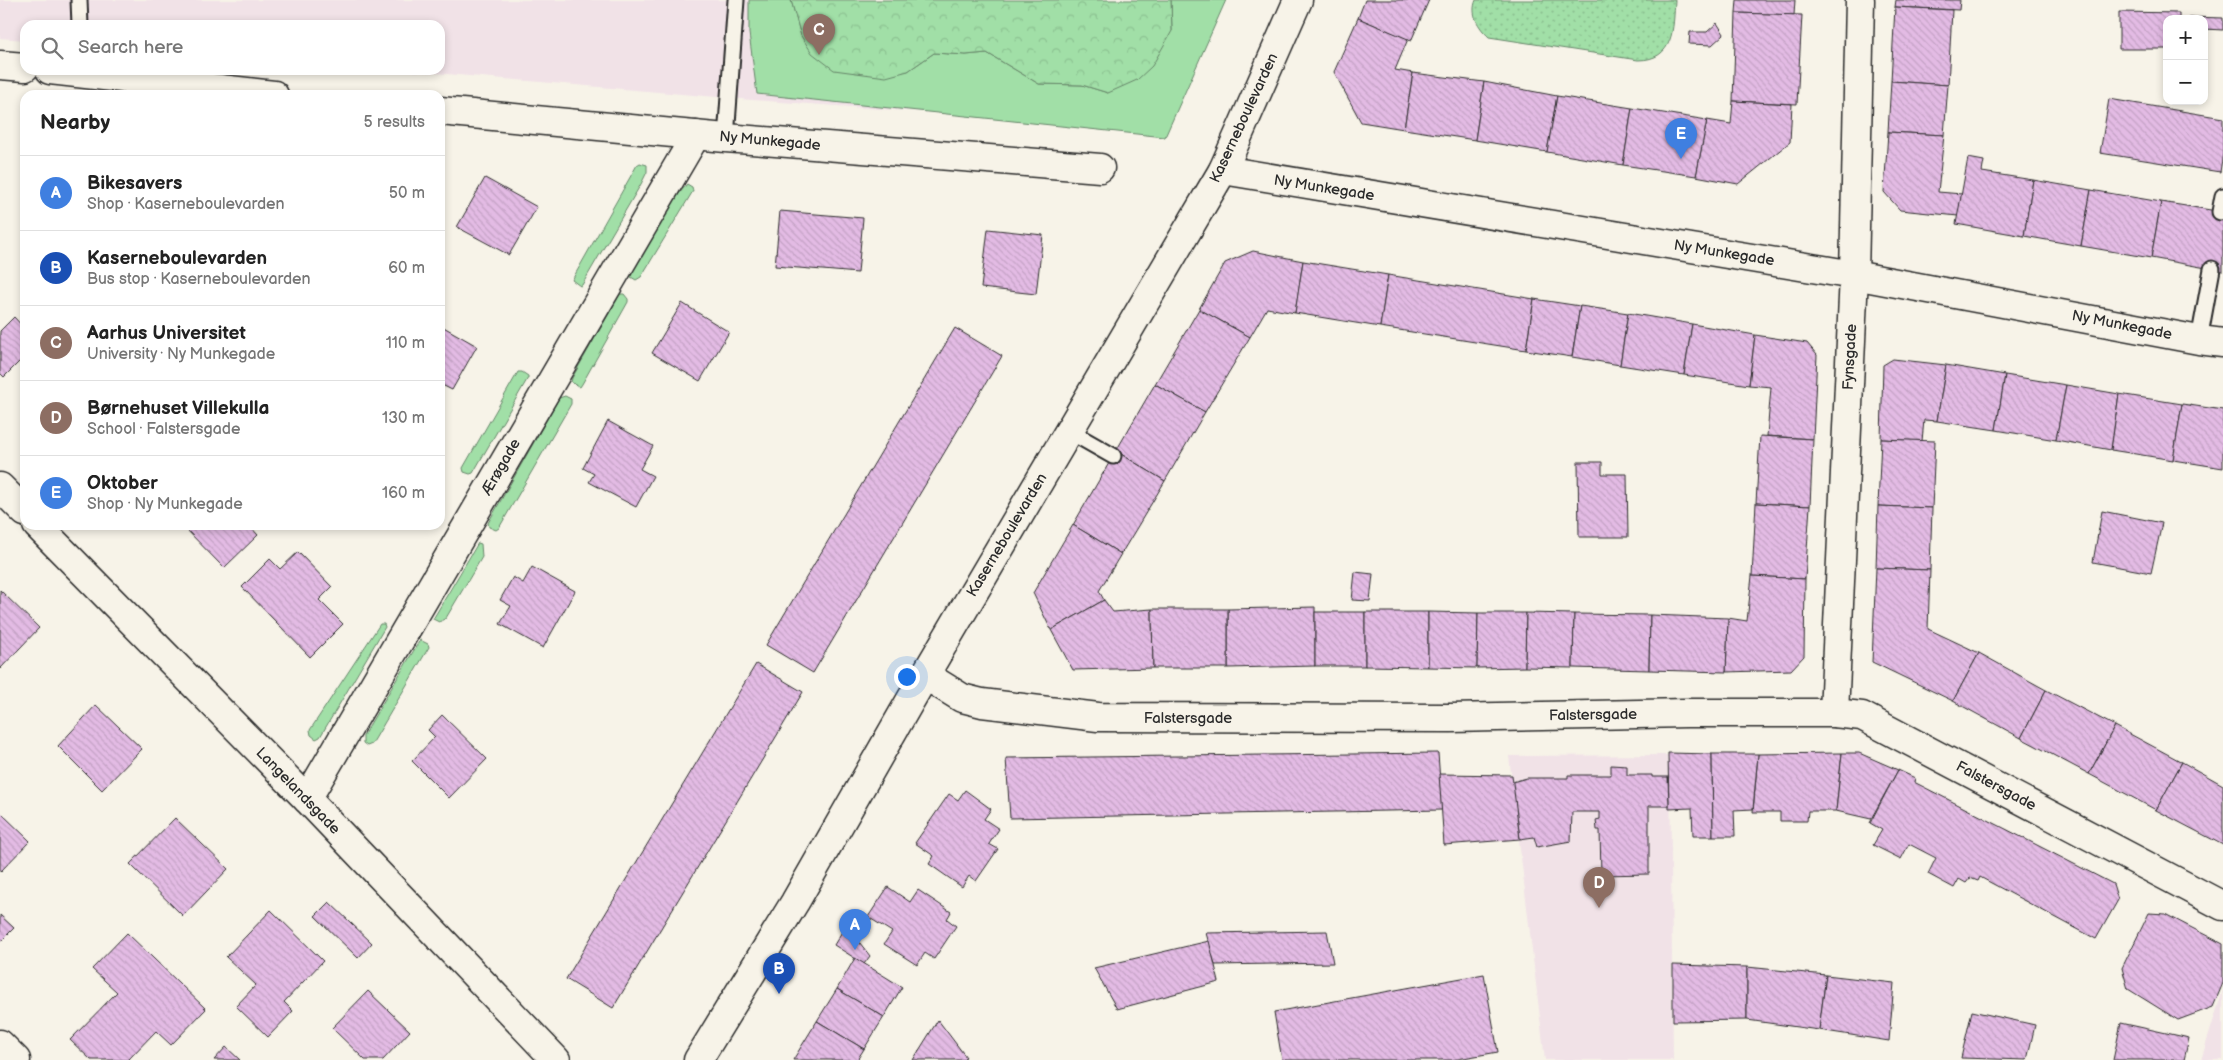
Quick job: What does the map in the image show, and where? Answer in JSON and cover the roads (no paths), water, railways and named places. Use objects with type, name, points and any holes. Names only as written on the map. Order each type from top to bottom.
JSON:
[{"type":"street","name":"Kaserneboulevarden","points":[[698,1060],[800,894],[925,675],[1223,170],[1298,0]]},
{"type":"street","name":"Fynsgade","points":[[1834,713],[1854,275],[1860,0]]},
{"type":"street","points":[[0,65],[20,67]]},
{"type":"street","points":[[105,75],[232,90]]},
{"type":"street","name":"Ny Munkegade","points":[[445,111],[726,138],[1100,168]]},
{"type":"street","name":"Ærøgade","points":[[307,799],[696,135]]},
{"type":"street","name":"Ny Munkegade","points":[[1223,170],[1854,275],[2211,341]]},
{"type":"street","points":[[0,487],[20,507]]},
{"type":"street","name":"Langelandsgade","points":[[43,530],[307,799],[556,1060]]},
{"type":"street","name":"Falstersgade","points":[[925,675],[962,698],[982,703],[1098,718],[1451,718],[1688,713],[1834,713],[1862,716],[2223,906]]},
{"type":"street","points":[[0,1044],[16,1060]]},
{"type":"lane","points":[[79,0],[80,20]]},
{"type":"lane","points":[[726,138],[736,0]]},
{"type":"lane","points":[[2220,212],[2223,196]]},
{"type":"lane","points":[[2211,341],[2212,269]]},
{"type":"lane","points":[[1069,431],[1114,456]]},
{"type":"place","name":"Aarhus Universitet","points":[[819,55]]},
{"type":"place","name":"Oktober","points":[[1681,159]]},
{"type":"place","name":"Børnehuset Villekulla","points":[[1599,908]]},
{"type":"place","name":"Bikesavers","points":[[855,950]]},
{"type":"place","name":"Kaserneboulevarden","points":[[779,994]]}]
